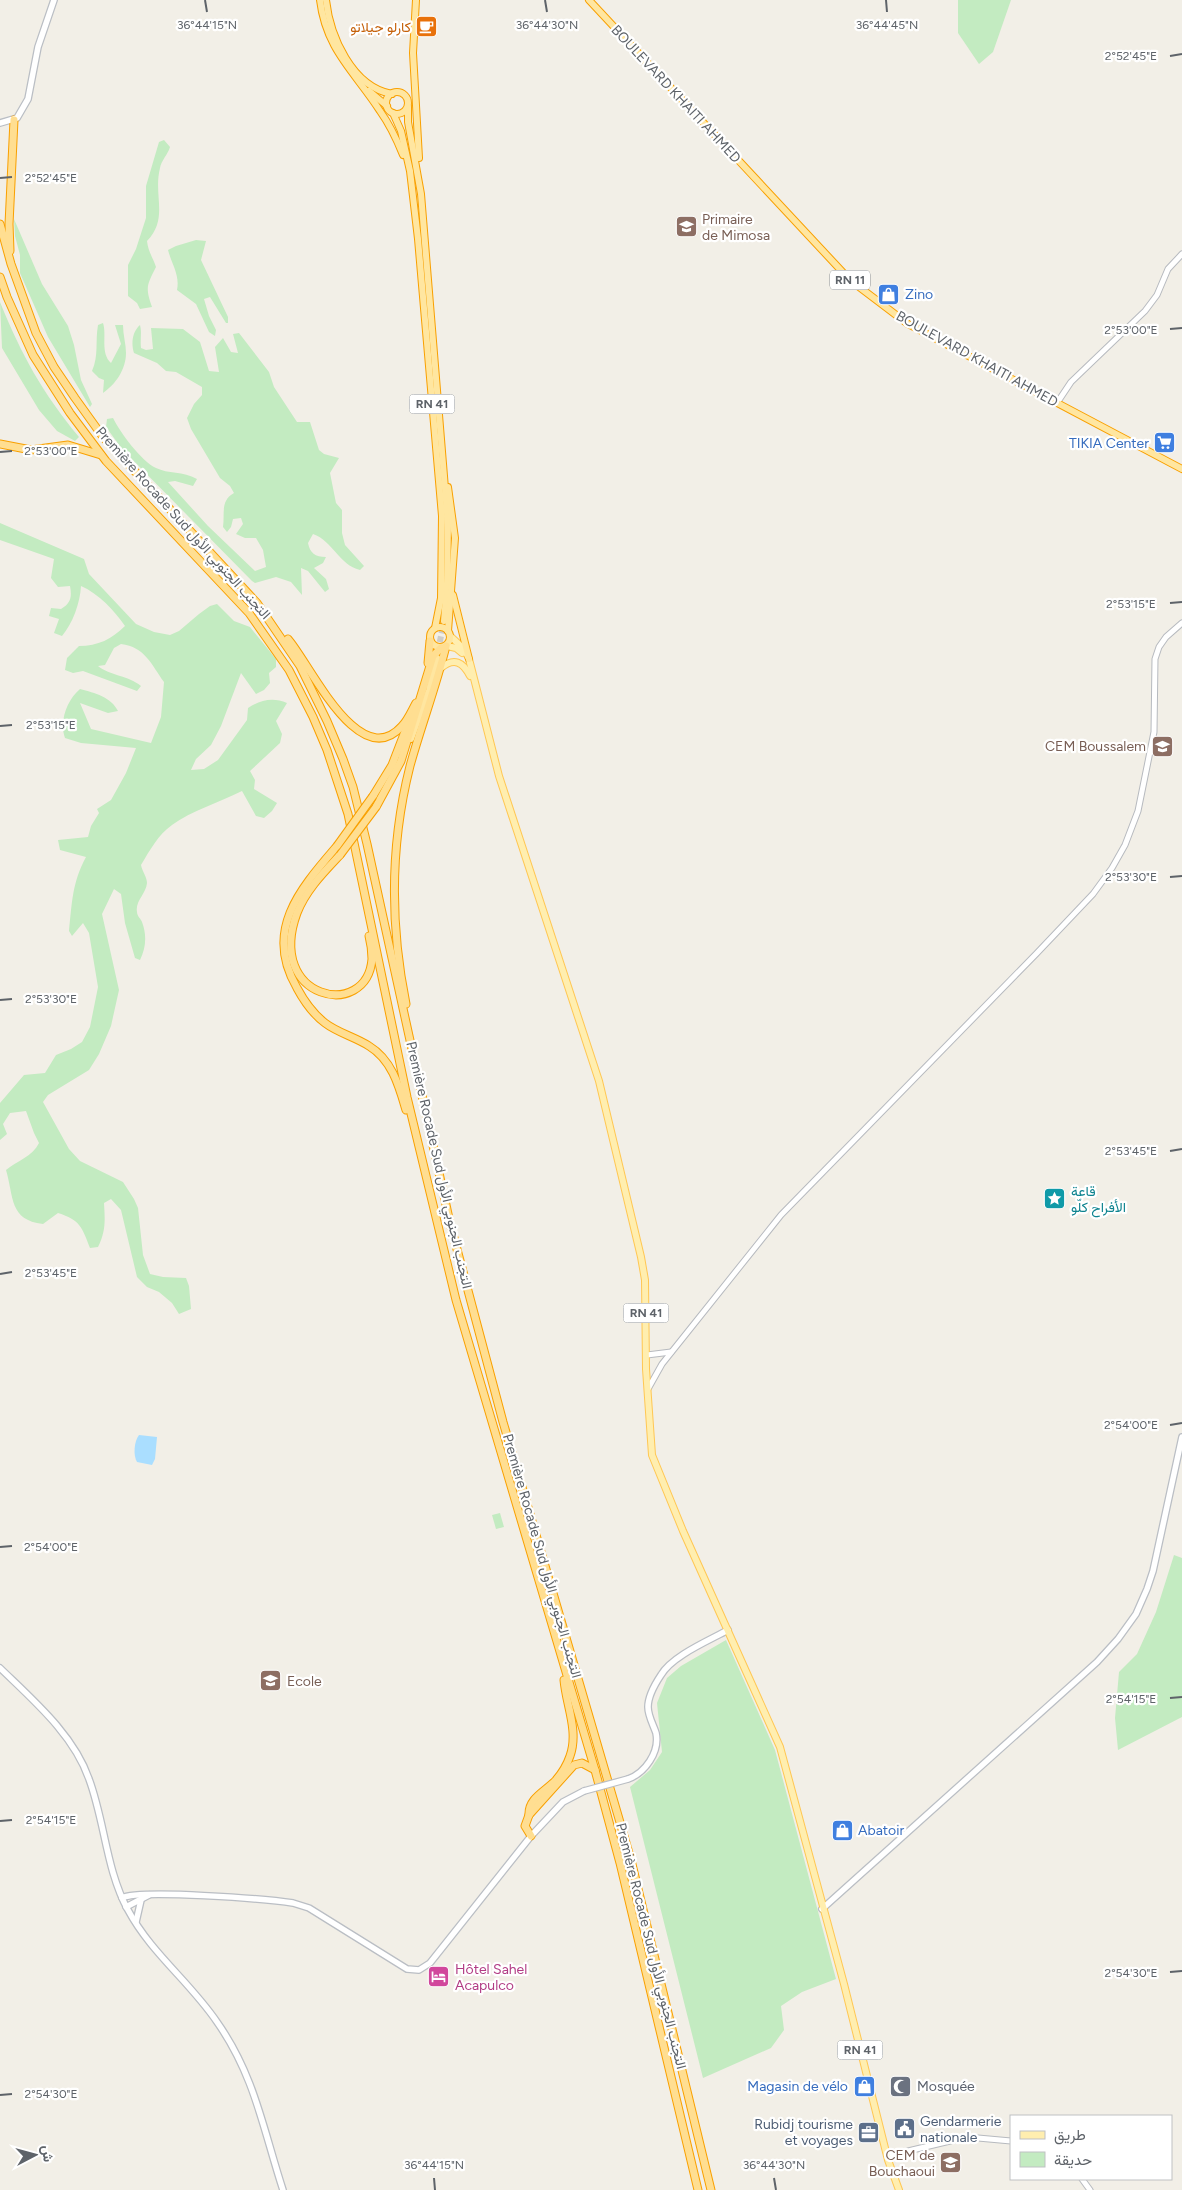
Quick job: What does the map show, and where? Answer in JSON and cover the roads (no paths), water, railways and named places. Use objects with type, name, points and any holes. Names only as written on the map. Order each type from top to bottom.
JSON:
[{"type":"highway","points":[[320,0],[330,38],[350,72],[374,102],[390,127],[404,157],[411,180]]},
{"type":"highway","points":[[326,0],[335,35],[356,71],[376,90],[392,94],[402,93],[407,97]]},
{"type":"highway","name":"RN 41","points":[[416,0],[414,73],[421,194],[442,467],[448,490],[454,529],[449,634]]},
{"type":"highway","name":"BOULEVARD KHAITI AHMED","points":[[589,0],[850,280],[890,312],[908,324],[1182,470]]},
{"type":"highway","points":[[350,72],[393,113],[400,114],[408,107],[407,97],[414,73]]},
{"type":"highway","points":[[387,106],[387,99],[392,94]]},
{"type":"highway","name":"RN 41","points":[[408,107],[408,122],[421,194]]},
{"type":"highway","name":"RN 41","points":[[393,113],[401,131],[411,180],[418,239],[442,525],[441,598],[435,628]]},
{"type":"highway","points":[[11,264],[9,224],[14,120]]},
{"type":"highway","name":"Première Rocade Sud التجنب الجنوبي الأول","points":[[0,224],[24,302],[40,342],[54,367],[103,437],[264,611],[309,682],[336,741],[353,787],[434,1144],[450,1223],[503,1422],[631,1860],[711,2190]]},
{"type":"highway","name":"Première Rocade Sud التجنب الجنوبي الأول","points":[[0,277],[6,297],[34,355],[83,430],[102,455],[249,613],[289,670],[313,717],[327,750],[341,790],[358,859],[408,1097],[456,1300],[595,1770],[620,1863],[698,2190]]},
{"type":"highway","points":[[74,446],[83,442],[85,437],[83,430]]},
{"type":"highway","points":[[0,444],[31,450],[58,445],[74,446],[102,455]]},
{"type":"highway","points":[[442,467],[448,535],[444,621]]},
{"type":"highway","name":"RN 41","points":[[452,589],[469,659]]},
{"type":"highway","points":[[264,611],[292,644],[342,718],[359,733],[366,736],[382,737],[397,731],[403,725],[416,703]]},
{"type":"highway","points":[[401,809],[410,768],[449,634],[441,627],[435,628],[431,632],[428,664],[416,703],[392,765],[374,796],[337,846],[308,880],[289,916],[283,945],[286,963],[293,982],[313,1013],[325,1024],[370,1046],[385,1059],[397,1082],[426,1173]]},
{"type":"highway","points":[[430,641],[435,646],[445,647]]},
{"type":"highway","points":[[395,775],[416,717],[433,656],[445,647]]},
{"type":"highway","points":[[434,1144],[396,944],[394,876],[401,809],[421,713],[437,658]]},
{"type":"highway","points":[[358,859],[371,945],[370,968],[366,978],[352,990],[340,994],[326,994],[308,986],[300,976],[292,954],[292,941],[297,913],[318,880],[340,855],[376,807],[395,775],[421,713]]},
{"type":"highway","points":[[531,1836],[525,1826],[531,1803],[556,1779],[570,1756],[573,1744],[573,1730],[564,1684],[563,1665]]},
{"type":"highway","points":[[529,1815],[574,1765],[582,1763],[595,1770]]},
{"type":"main road","points":[[0,123],[14,120],[20,114],[28,99],[38,47],[54,0]]},
{"type":"main road","points":[[449,634],[464,650],[469,659],[480,708]]},
{"type":"main road","points":[[445,647],[456,648],[462,652],[480,708]]},
{"type":"main road","points":[[440,668],[452,661],[459,662],[471,677]]},
{"type":"main road","name":"RN 41","points":[[480,708],[499,776],[599,1082],[645,1280],[652,1455],[683,1531],[780,1746],[887,2156],[899,2190]]},
{"type":"main road","points":[[822,1909],[1097,1662],[1118,1639],[1136,1614],[1153,1571],[1182,1437]]},
{"type":"main road","points":[[122,1898],[139,1898],[149,1895],[260,1900],[301,1905],[406,1969],[419,1970],[430,1963],[531,1836],[566,1799],[584,1791],[628,1779],[643,1770],[655,1750],[656,1739],[648,1711],[648,1702],[661,1674],[675,1660],[728,1630]]},
{"type":"main road","points":[[0,1668],[41,1708],[78,1755],[89,1778],[118,1889],[126,1908],[153,1947],[203,2002],[234,2047],[258,2104],[284,2190]]},
{"type":"main road","points":[[118,1889],[139,1898]]},
{"type":"main road","points":[[126,1908],[139,1898]]},
{"type":"main road","points":[[136,1924],[139,1898]]},
{"type":"street","points":[[1057,403],[1071,382],[1145,311],[1157,295],[1168,269],[1182,254]]},
{"type":"street","points":[[648,1389],[653,1377],[672,1352],[781,1215],[1093,894],[1112,868],[1125,845],[1138,810],[1154,732],[1155,659],[1159,647],[1166,637],[1182,623]]},
{"type":"street","points":[[647,1355],[672,1352]]},
{"type":"street","points":[[887,2156],[967,2137],[1010,2141]]},
{"type":"water","points":[[139,1435],[157,1437],[155,1459],[152,1465],[137,1462],[135,1445]]},
{"type":"tunnel","points":[[438,651],[444,621]]},
{"type":"place","name":"كارلو جيلاتو","points":[[427,27]]},
{"type":"place","name":"Primaire de Mimosa","points":[[686,227]]},
{"type":"place","name":"Zino","points":[[889,294]]},
{"type":"place","name":"TIKIA Center","points":[[1165,443]]},
{"type":"place","name":"CEM Boussalem","points":[[1162,746]]},
{"type":"place","name":"قاعة الأفراح كلّو","points":[[1055,1199]]},
{"type":"place","name":"Ecole","points":[[271,1681]]},
{"type":"place","name":"Abatoir","points":[[842,1830]]},
{"type":"place","name":"Hôtel Sahel Acapulco","points":[[439,1977]]},
{"type":"place","name":"Magasin de vélo","points":[[864,2086]]},
{"type":"place","name":"Mosquée","points":[[901,2086]]},
{"type":"place","name":"Gendarmerie nationale","points":[[904,2129]]},
{"type":"place","name":"Rubidj tourisme et voyages","points":[[869,2132]]},
{"type":"place","name":"CEM de Bouchaoui","points":[[951,2163]]}]
